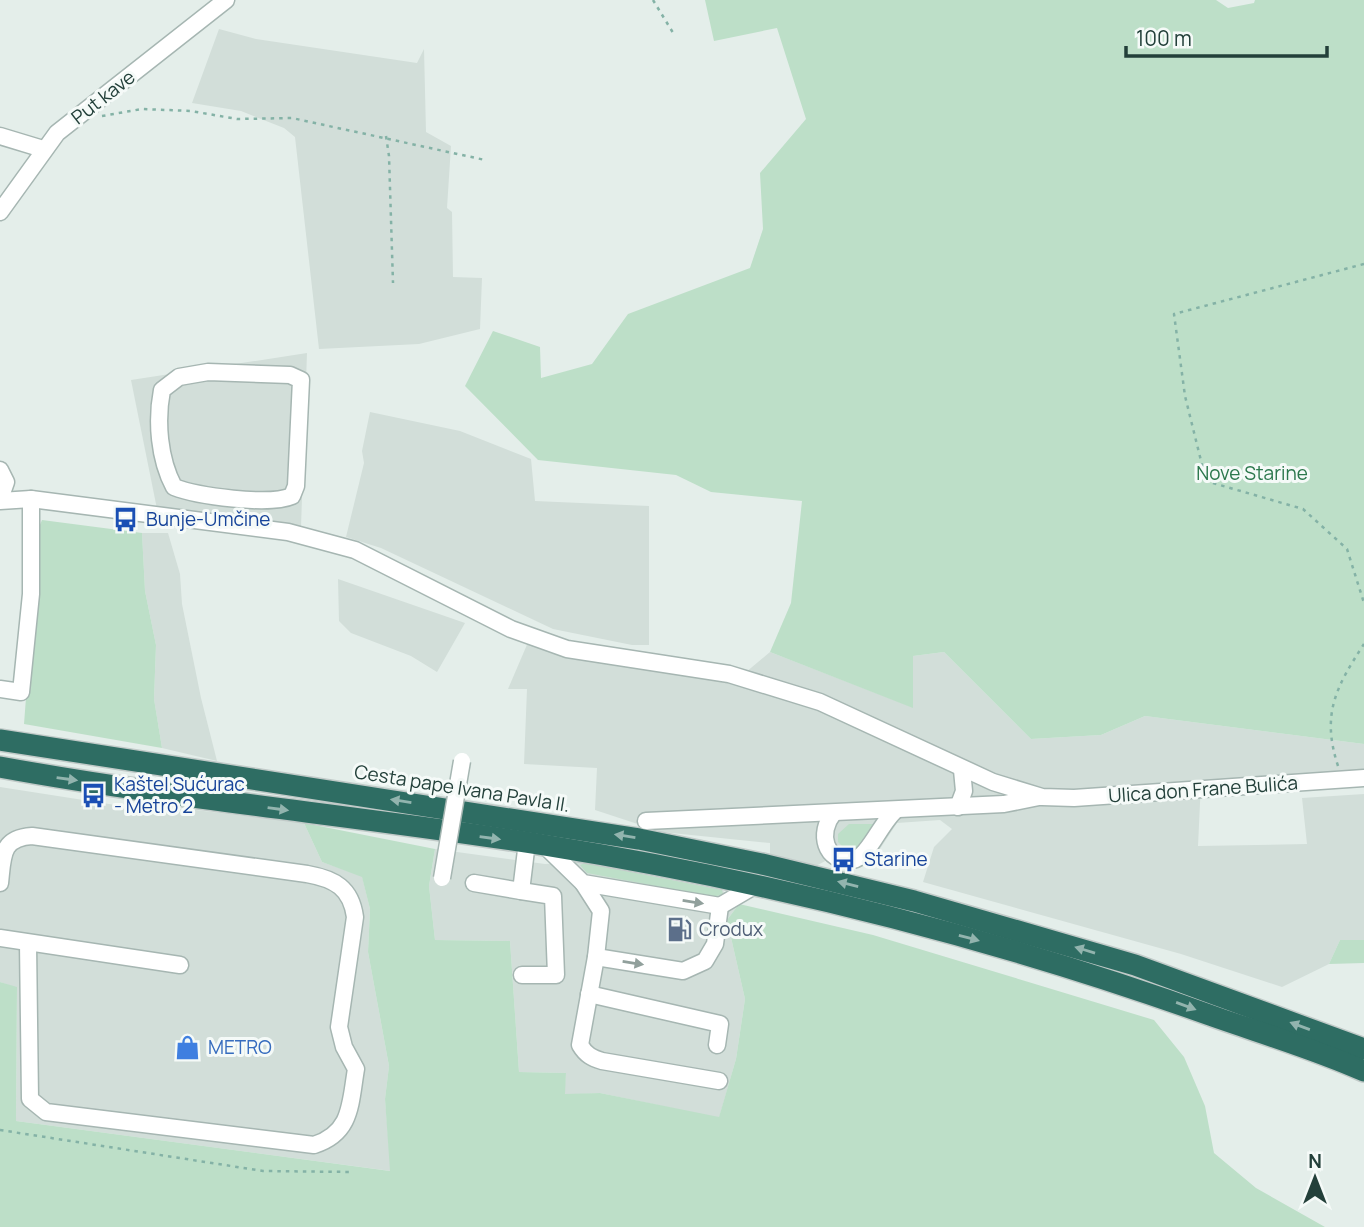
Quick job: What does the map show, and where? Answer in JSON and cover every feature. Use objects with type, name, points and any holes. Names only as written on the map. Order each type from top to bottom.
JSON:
[{"type":"highway","points":[[0,730],[9,741]]},
{"type":"highway","name":"Cesta pape Ivana Pavla II.","points":[[9,741],[639,839],[762,864],[914,901],[1135,965],[1364,1049]]},
{"type":"highway","points":[[0,767],[135,789],[536,844],[754,886],[903,920],[1129,986],[1364,1071]]},
{"type":"street","name":"Put kave","points":[[0,212],[43,149],[74,120],[226,0]]},
{"type":"street","points":[[0,136],[43,149]]},
{"type":"street","points":[[208,372],[240,372],[290,375],[301,380],[296,486],[292,496],[285,499],[239,498],[179,489],[174,487],[167,474],[160,432],[160,402],[162,390],[179,377],[208,372]]},
{"type":"street","points":[[3,476],[31,499]]},
{"type":"street","points":[[3,476],[0,500],[31,499],[288,532],[355,550],[511,629],[568,649],[729,674],[820,702],[962,770],[1042,797]]},
{"type":"street","points":[[239,498],[239,526]]},
{"type":"street","points":[[0,690],[21,692],[31,594],[31,499]]},
{"type":"street","points":[[442,878],[462,761]]},
{"type":"street","points":[[958,807],[964,791],[962,770]]},
{"type":"street","name":"Ulica don Frane Bulića","points":[[1042,797],[1074,798],[1364,778]]},
{"type":"street","points":[[646,821],[958,807],[1022,802],[1042,797]]},
{"type":"street","points":[[833,814],[825,831],[827,850],[834,856],[854,860],[863,856],[884,821],[895,810]]},
{"type":"street","points":[[0,883],[3,856],[9,843],[16,837],[32,836],[328,877],[342,886],[353,901],[355,917],[338,1027],[344,1047],[356,1069],[342,1130],[331,1140],[314,1145],[46,1112],[37,1108],[30,1099],[28,943]]},
{"type":"street","points":[[521,891],[536,844],[583,883],[601,911],[596,957],[580,1045],[591,1058],[719,1081]]},
{"type":"street","points":[[474,883],[553,896],[556,975],[522,975]]},
{"type":"street","points":[[583,883],[720,906],[754,886]]},
{"type":"street","points":[[596,957],[683,971],[705,961],[715,944],[720,906]]},
{"type":"street","points":[[0,939],[180,965]]},
{"type":"street","points":[[589,994],[720,1024],[717,1045]]},
{"type":"path","points":[[653,0],[675,36]]},
{"type":"path","points":[[74,120],[142,110],[191,111],[237,119],[292,118],[386,136],[485,160]]},
{"type":"path","points":[[386,136],[393,283]]},
{"type":"path","points":[[1364,264],[1174,314],[1185,396],[1206,481],[1303,509],[1347,549],[1364,603]]},
{"type":"path","points":[[1342,779],[1329,737],[1338,684],[1364,644]]},
{"type":"path","points":[[0,1130],[263,1171],[352,1172]]},
{"type":"shaded area","points":[[219,29],[256,39],[417,63],[424,49],[426,132],[451,146],[447,208],[452,212],[453,277],[482,278],[480,329],[419,344],[319,349],[295,137],[284,128],[241,111],[192,103]]},
{"type":"shaded area","points":[[307,353],[301,527],[157,509],[131,380]]},
{"type":"shaded area","points":[[370,412],[460,431],[531,459],[535,501],[649,506],[649,645],[632,645],[553,629],[381,548],[346,537],[364,463],[362,451]]},
{"type":"shaded area","points":[[142,533],[168,533],[180,574],[182,604],[217,761],[162,748],[154,699],[156,645],[145,591]]},
{"type":"shaded area","points":[[338,579],[465,623],[437,672],[411,656],[351,633],[339,621]]},
{"type":"shaded area","points":[[529,640],[619,665],[733,683],[770,652],[912,707],[913,656],[944,652],[1031,739],[1101,735],[1145,716],[1364,744],[1364,774],[1201,782],[1198,846],[1307,844],[1302,798],[1364,794],[1364,940],[1340,940],[1329,964],[1282,987],[1181,954],[923,882],[934,847],[952,829],[940,820],[897,823],[870,864],[850,867],[829,859],[814,867],[770,857],[770,843],[662,832],[595,810],[597,768],[524,764],[527,689],[508,689]]},
{"type":"shaded area","points":[[0,787],[141,809],[187,809],[304,823],[322,862],[362,876],[370,909],[368,952],[389,1066],[385,1099],[391,1171],[16,1121],[17,988],[0,982]]},
{"type":"shaded area","points":[[435,849],[545,864],[580,862],[722,890],[739,904],[727,920],[745,999],[736,1059],[719,1118],[600,1093],[564,1095],[566,1073],[519,1072],[510,941],[435,940],[429,886]]},
{"type":"green space","name":"Nove Starine","points":[[705,0],[1216,0],[1228,8],[1254,3],[1255,0],[1364,0],[1364,744],[1145,716],[1101,735],[1031,739],[944,652],[913,656],[913,708],[770,652],[791,603],[802,501],[711,492],[676,475],[538,460],[465,386],[493,331],[540,347],[541,378],[592,364],[628,314],[750,268],[763,229],[760,173],[806,119],[777,28],[714,41]]},
{"type":"green space","points":[[42,520],[142,533],[145,591],[156,645],[154,699],[162,748],[24,724],[39,527]]},
{"type":"green space","points":[[304,823],[435,849],[429,886],[435,940],[510,941],[519,1072],[566,1073],[565,1094],[600,1093],[719,1117],[736,1059],[745,999],[727,920],[739,904],[873,935],[1154,1020],[1184,1057],[1205,1106],[1214,1153],[1256,1188],[1325,1227],[0,1227],[0,982],[17,987],[16,1121],[390,1171],[385,1099],[389,1066],[368,952],[370,909],[362,877],[322,862]]},
{"type":"green space","points":[[849,824],[873,824],[860,850],[847,851],[838,842],[838,834]]},
{"type":"green space","points":[[585,863],[722,890],[723,894],[714,897],[587,873],[580,865]]},
{"type":"green space","points":[[1340,940],[1364,940],[1364,963],[1329,964]]},
{"type":"place","name":"Bunje-Umčine","points":[[126,519]]},
{"type":"place","name":"Kaštel Sućurac - Metro 2","points":[[94,795]]},
{"type":"place","name":"Starine","points":[[844,859]]},
{"type":"place","name":"Crodux","points":[[679,929]]},
{"type":"place","name":"METRO","points":[[188,1047]]}]
